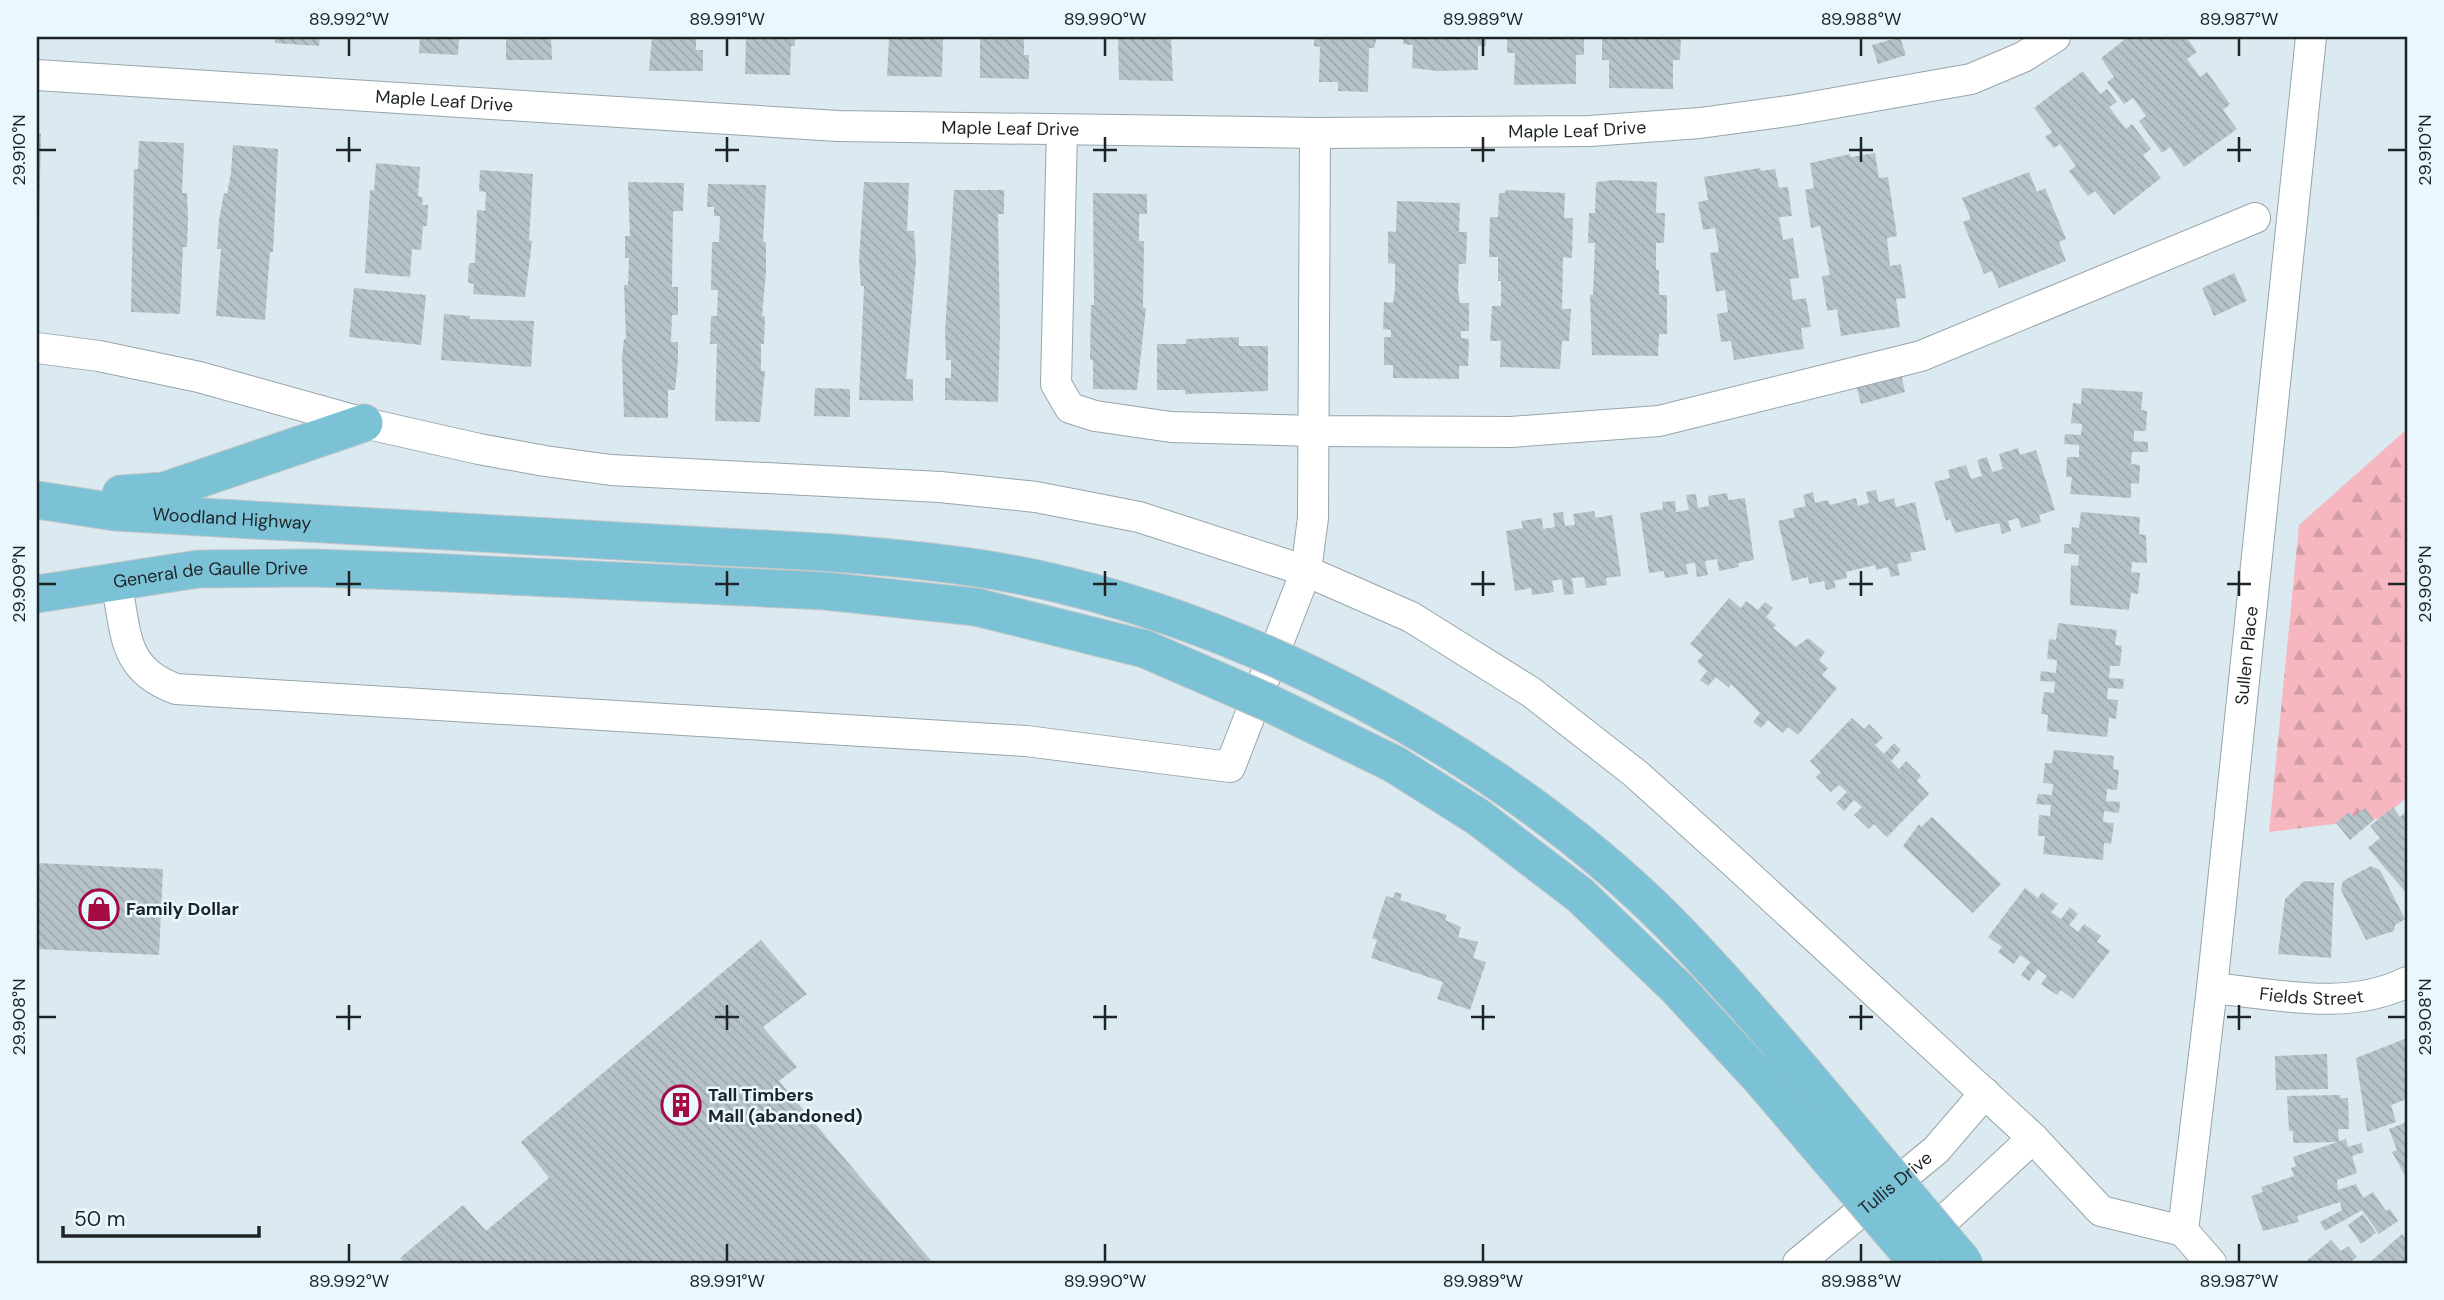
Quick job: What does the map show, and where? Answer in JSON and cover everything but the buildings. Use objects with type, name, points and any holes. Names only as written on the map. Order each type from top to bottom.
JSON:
[{"type":"main road","points":[[37,499],[164,491],[364,423]]},
{"type":"main road","name":"Woodland Highway","points":[[37,499],[115,512],[827,552],[984,569],[1092,591],[1155,610],[1262,652],[1362,701],[1488,775],[1592,853],[1681,935],[1964,1263]]},
{"type":"main road","points":[[37,519],[115,512]]},
{"type":"main road","name":"General de Gaulle Drive","points":[[37,594],[198,569],[316,568],[825,591],[976,607],[1145,649],[1267,702],[1394,764],[1478,817],[1580,895],[1677,988],[1761,1079],[1918,1263]]},
{"type":"street","name":"Maple Leaf Drive","points":[[37,75],[723,120],[1062,130],[1315,133],[1590,131],[1700,123],[1848,102],[1971,79],[2023,57],[2054,37]]},
{"type":"street","name":"Sullen Place","points":[[2183,1231],[2212,988],[2311,37]]},
{"type":"street","points":[[1062,130],[1056,384],[1070,408],[1095,416],[1171,427],[1511,432],[1659,421],[1921,356],[2255,218]]},
{"type":"street","points":[[116,582],[131,653],[141,670],[153,680],[176,689],[1012,740],[1230,767],[1306,570],[1313,518],[1315,133]]},
{"type":"street","points":[[37,348],[99,356],[199,377],[364,423],[479,449],[611,470],[940,487],[1036,497],[1139,517],[1306,570],[1411,617],[1531,692],[1636,775],[2033,1138],[2101,1211],[2183,1231],[2211,1263]]},
{"type":"street","name":"Fields Street","points":[[2212,988],[2321,998],[2363,998],[2407,982]]},
{"type":"street","name":"Tullis Drive","points":[[1798,1263],[1936,1150],[1984,1093]]},
{"type":"street","points":[[1898,1263],[2033,1138]]},
{"type":"green space","points":[[2407,429],[2407,797],[2383,818],[2269,832],[2299,525]]},
{"type":"place","name":"Family Dollar","points":[[99,909]]},
{"type":"place","name":"Tall Timbers Mall (abandoned)","points":[[681,1105]]}]
